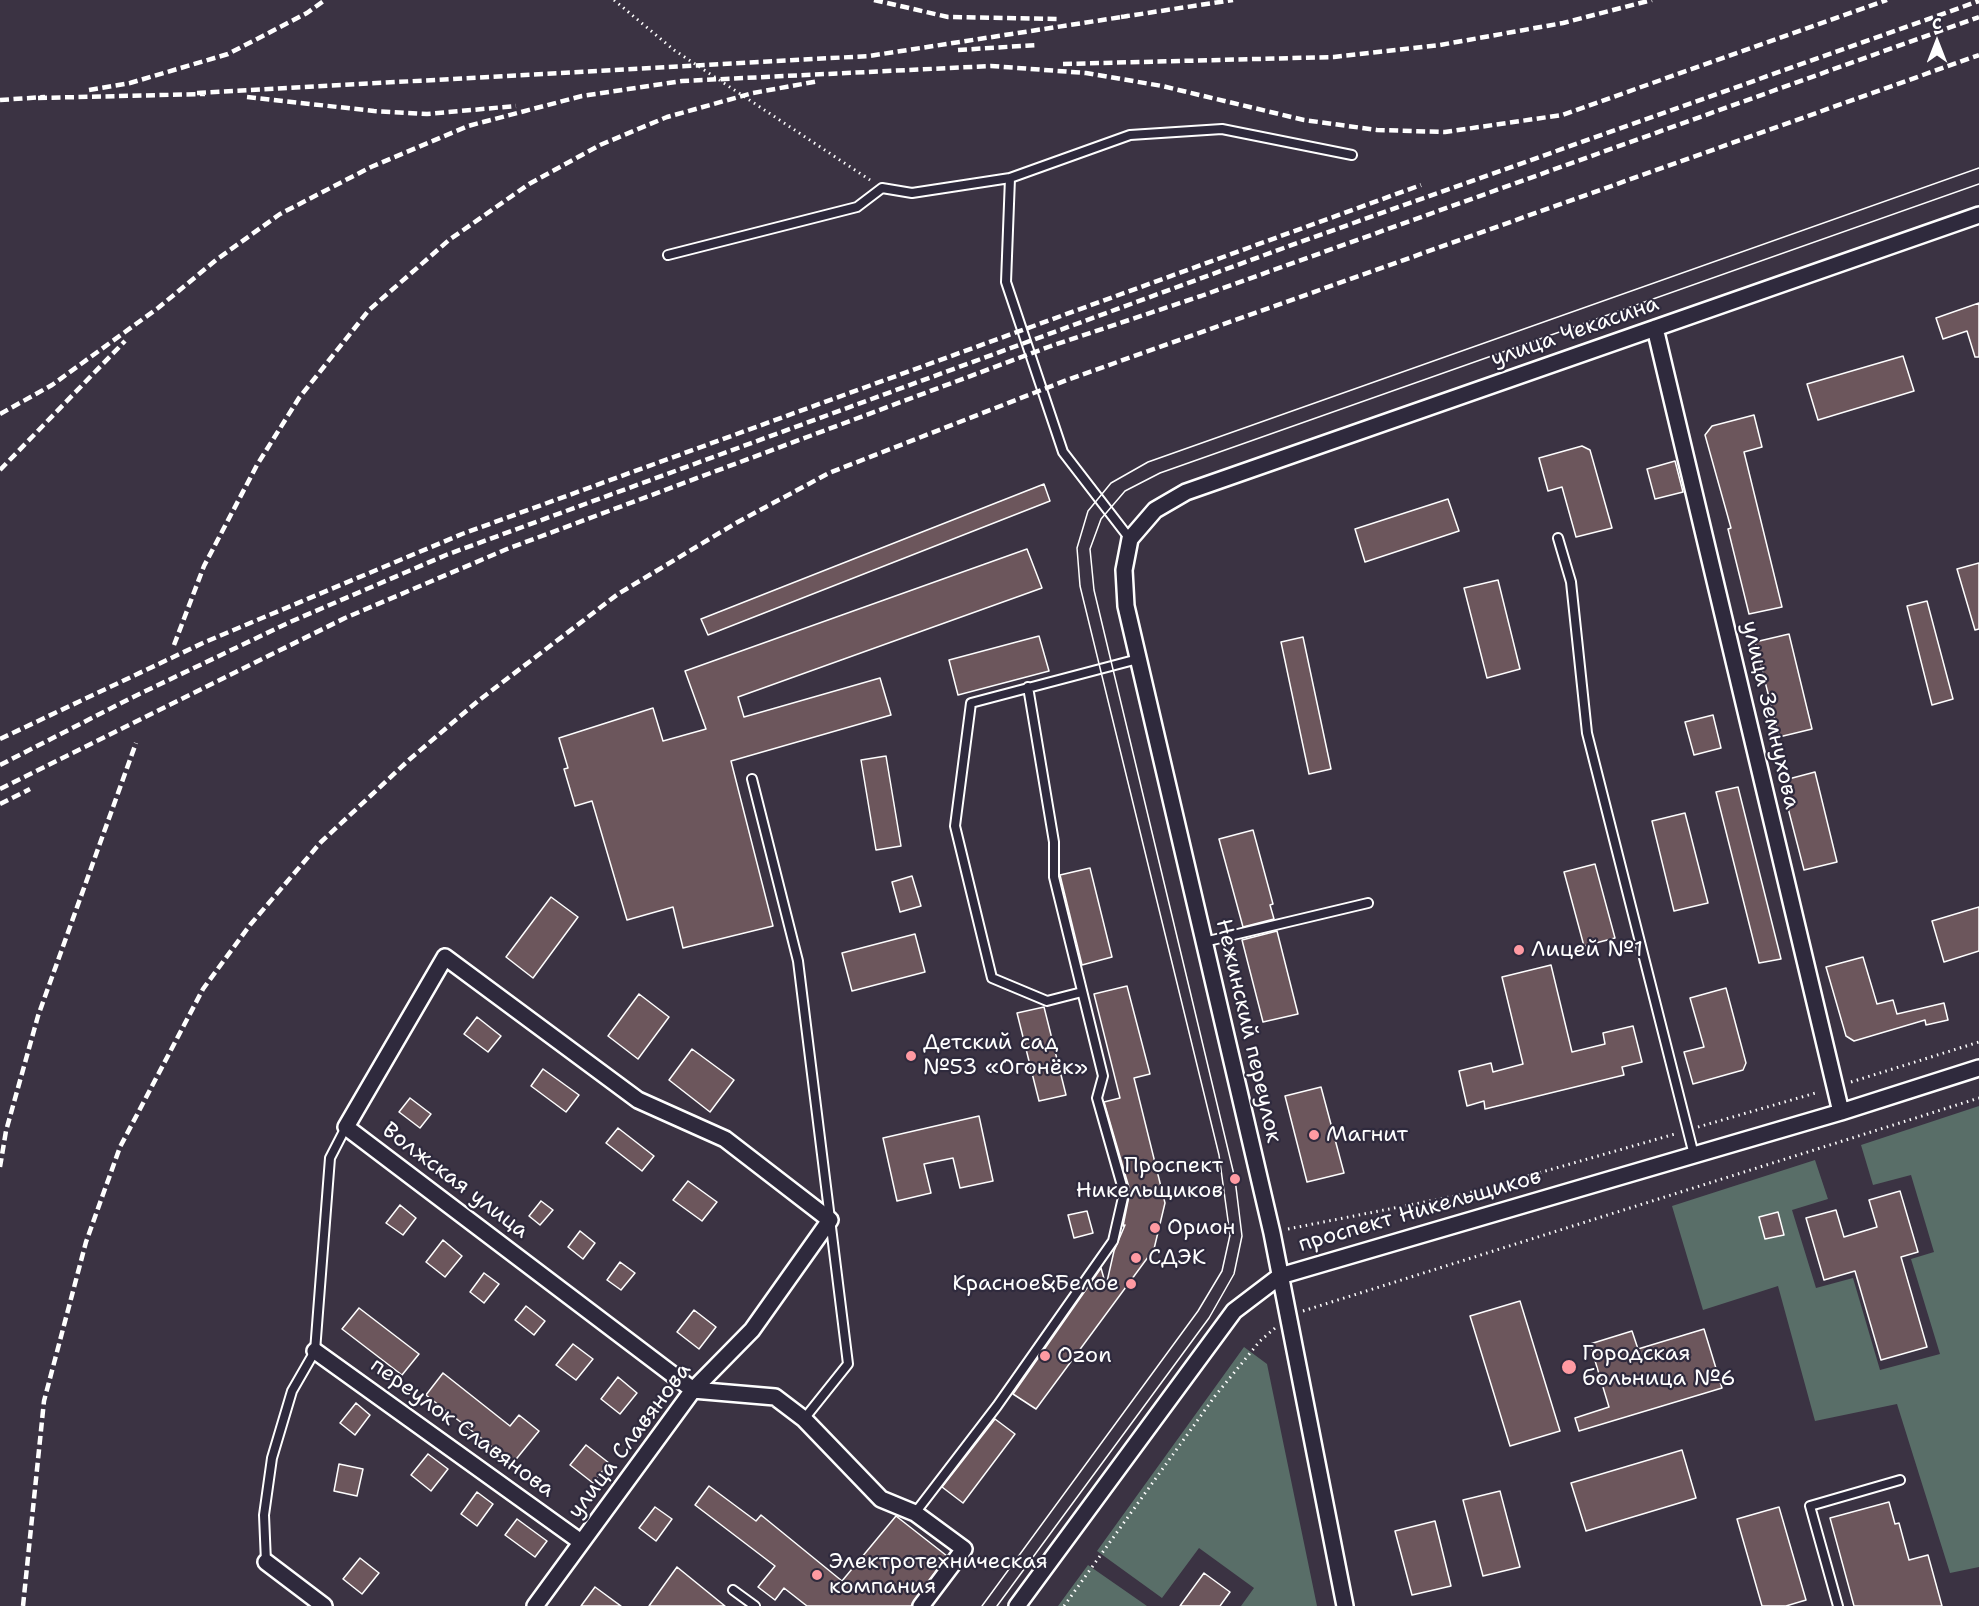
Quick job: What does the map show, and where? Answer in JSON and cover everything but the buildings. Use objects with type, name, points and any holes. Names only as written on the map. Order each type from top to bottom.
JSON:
[{"type":"street","name":"улица Чекасина","points":[[1186,492],[1979,215]]},
{"type":"street","name":"улица Земнухова","points":[[1655,328],[1841,1112]]},
{"type":"street","name":"Нежинский переулок","points":[[1186,492],[1155,510],[1130,539],[1124,570],[1126,606],[1272,1233],[1346,1606]]},
{"type":"street","name":"Волжская улица","points":[[693,1390],[346,1127],[445,957],[638,1100],[726,1138],[830,1220]]},
{"type":"street","name":"проспект Никельщиков","points":[[1017,1606],[1234,1311],[1280,1276],[1841,1112],[1979,1068]]},
{"type":"street","name":"улица Славянова","points":[[535,1606],[693,1390],[752,1330],[830,1220]]},
{"type":"street","name":"переулок Славянова","points":[[315,1351],[581,1542]]},
{"type":"street","points":[[693,1390],[775,1397],[804,1419],[881,1499],[915,1513],[964,1549],[921,1606]]},
{"type":"street","points":[[266,1562],[324,1606]]},
{"type":"lane","points":[[668,255],[857,207],[882,188],[912,193],[1010,178],[1130,135],[1222,129],[1352,155]]},
{"type":"lane","points":[[1010,178],[1006,282],[1009,293],[1064,452],[1130,539]]},
{"type":"lane","points":[[1558,538],[1571,582],[1587,733],[1694,1155]]},
{"type":"lane","points":[[1082,992],[1047,1000],[992,978],[955,826],[971,703],[1138,659]]},
{"type":"lane","points":[[915,1513],[997,1406],[1113,1241],[1124,1193],[1097,1098],[1103,1076],[1054,877],[1054,842],[1028,687]]},
{"type":"lane","points":[[752,778],[798,961],[848,1364],[804,1419]]},
{"type":"lane","points":[[1204,942],[1368,903]]},
{"type":"lane","points":[[266,1562],[264,1515],[272,1458],[292,1391],[315,1351],[330,1158],[346,1127]]},
{"type":"lane","points":[[1838,1606],[1810,1506],[1900,1480]]},
{"type":"lane","points":[[733,1590],[755,1606]]},
{"type":"path","points":[[614,0],[674,50],[882,188]]},
{"type":"path","points":[[1272,1233],[1465,1194],[1835,1088],[1979,1042]]},
{"type":"path","points":[[1064,1606],[1215,1396],[1260,1341],[1288,1317],[1324,1303],[1979,1098]]},
{"type":"green space","points":[[1979,1106],[1979,1567],[1950,1573],[1897,1404],[1815,1421],[1778,1286],[1703,1310],[1672,1206],[1815,1160],[1828,1199],[1792,1210],[1816,1288],[1853,1278],[1880,1370],[1940,1354],[1911,1259],[1934,1252],[1911,1175],[1873,1185],[1861,1145]]},
{"type":"green space","points":[[1244,1347],[1267,1364],[1317,1606],[1241,1606],[1254,1588],[1199,1548],[1162,1598],[1097,1551]]},
{"type":"green space","points":[[1088,1565],[1147,1606],[1058,1606]]},
{"type":"tram line","points":[[982,1606],[1198,1311],[1222,1271],[1230,1235],[1219,1155],[1080,586],[1077,548],[1088,511],[1111,483],[1148,462],[1979,168]]},
{"type":"tram line","points":[[997,1606],[1209,1318],[1234,1274],[1242,1236],[1235,1179],[1094,590],[1090,549],[1101,519],[1125,491],[1160,473],[1979,184]]},
{"type":"railway","points":[[89,90],[130,83],[228,54],[307,13],[325,0]]},
{"type":"railway","points":[[874,0],[948,17],[1058,19]]},
{"type":"railway","points":[[1121,17],[1233,0]]},
{"type":"railway","points":[[1063,64],[1334,57],[1440,45],[1563,23],[1652,0]]},
{"type":"railway","points":[[0,414],[52,385],[158,308],[216,260],[280,214],[371,167],[468,126],[582,96],[682,81],[991,66],[1086,73],[1162,86],[1304,120],[1377,130],[1445,132],[1562,115],[1887,0]]},
{"type":"railway","points":[[0,765],[131,698],[290,622],[446,555],[1300,242],[1979,1]]},
{"type":"railway","points":[[197,93],[869,56],[1128,16]]},
{"type":"railway","points":[[0,789],[345,618],[507,549],[1051,346],[1201,296],[1979,17]]},
{"type":"railway","points":[[958,50],[1037,45]]},
{"type":"railway","points":[[23,1606],[44,1401],[86,1242],[120,1147],[203,989],[250,925],[321,842],[410,759],[478,701],[618,594],[736,523],[829,473],[1067,380],[1979,55]]},
{"type":"railway","points":[[174,645],[204,566],[257,465],[299,398],[369,310],[449,240],[529,184],[600,145],[667,117],[753,93],[819,81]]},
{"type":"railway","points":[[38,98],[205,94]]},
{"type":"railway","points":[[0,100],[45,97]]},
{"type":"railway","points":[[247,97],[374,111],[427,114],[516,106]]},
{"type":"railway","points":[[0,739],[205,642],[462,534],[1421,185]]},
{"type":"railway","points":[[0,470],[125,341]]},
{"type":"railway","points":[[0,1167],[6,1131],[38,1016],[136,743]]},
{"type":"railway","points":[[0,804],[30,789]]},
{"type":"place","name":"Лицей №1","points":[[1519,950]]},
{"type":"place","name":"Детский сад №53 «Огонёк»","points":[[911,1056]]},
{"type":"place","name":"Магнит","points":[[1314,1135]]},
{"type":"place","name":"Проспект Никельщиков","points":[[1235,1179]]},
{"type":"place","name":"Орион","points":[[1155,1228]]},
{"type":"place","name":"СДЭК","points":[[1136,1258]]},
{"type":"place","name":"Красное&Белое","points":[[1131,1284]]},
{"type":"place","name":"Ozon","points":[[1045,1356]]},
{"type":"place","name":"Городская больница №6","points":[[1569,1367]]},
{"type":"place","name":"Электротехническая компания","points":[[817,1575]]}]
